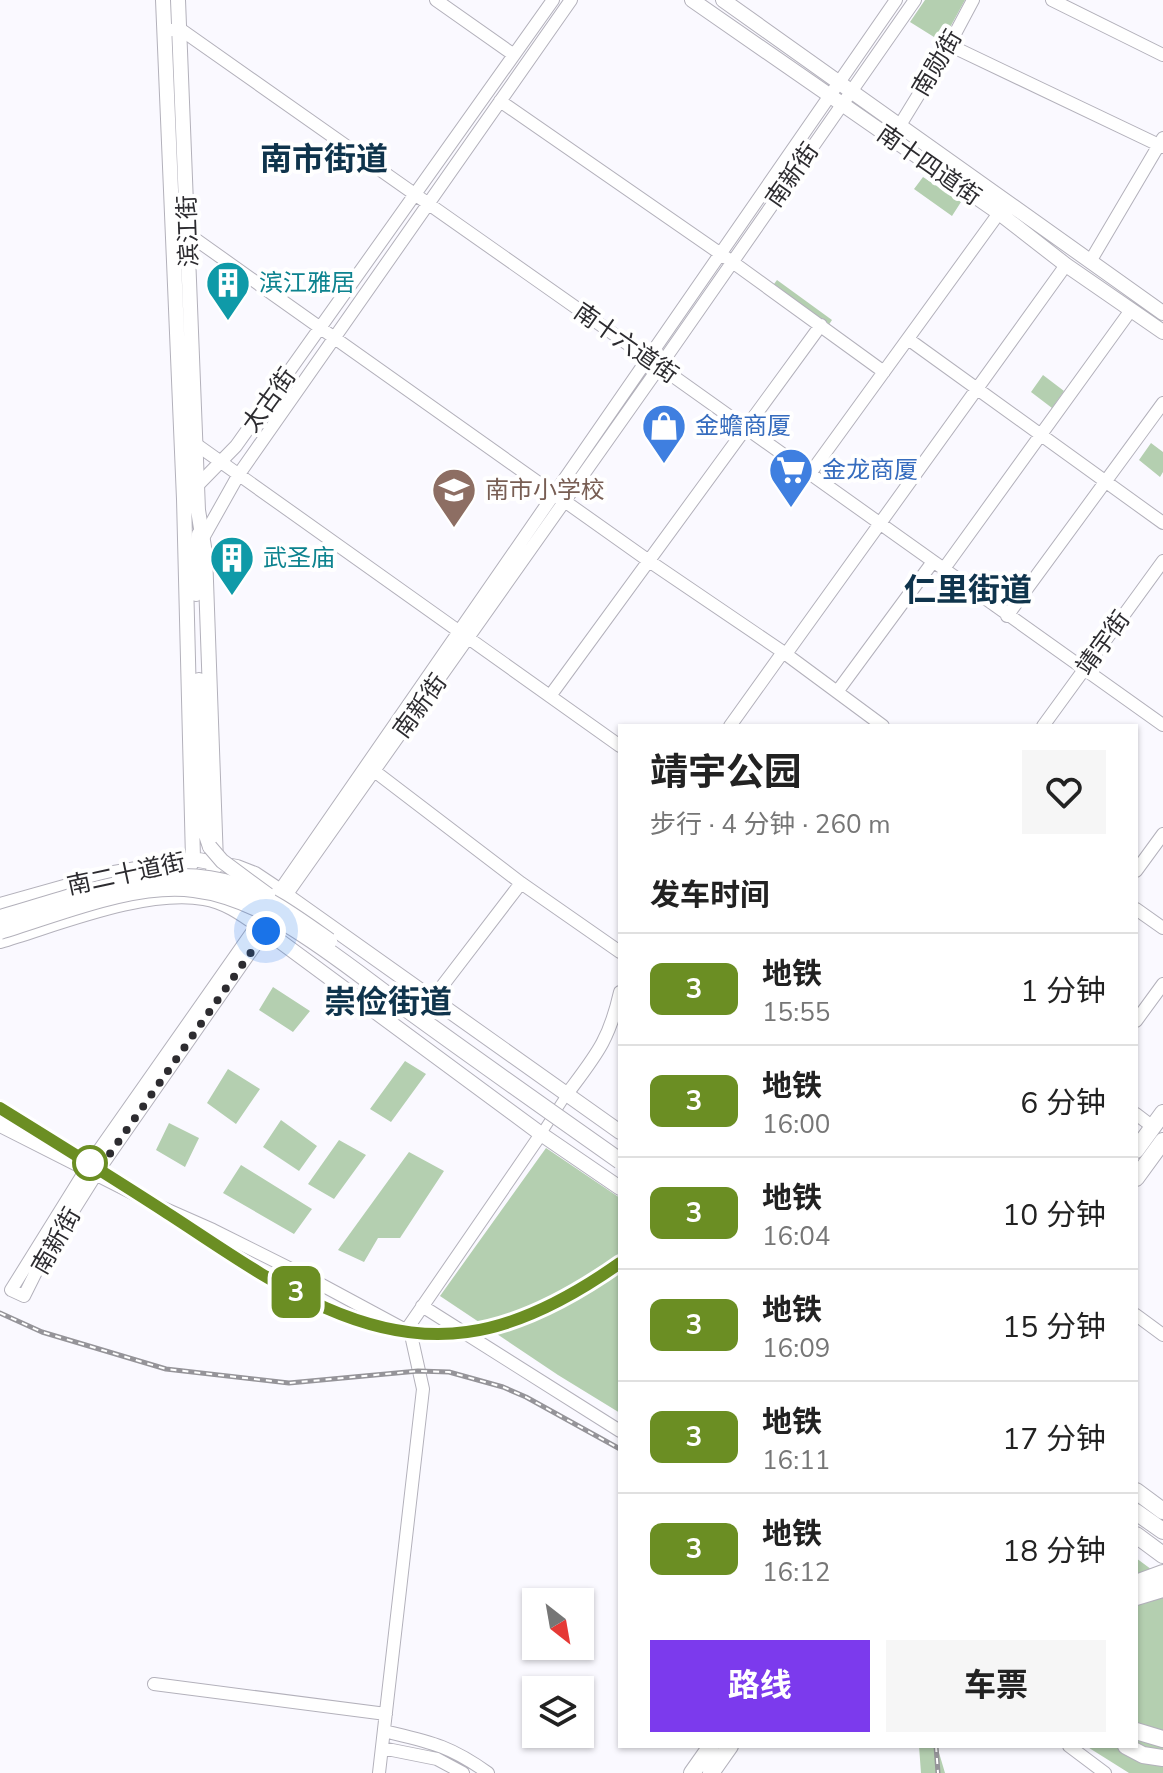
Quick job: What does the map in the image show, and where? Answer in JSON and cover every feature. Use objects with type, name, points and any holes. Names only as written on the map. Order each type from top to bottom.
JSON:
[{"type":"highway","points":[[0,918],[120,885],[176,875],[232,884],[252,892],[310,927],[618,1148]]},
{"type":"highway","points":[[0,931],[115,897],[147,891],[192,888],[230,895],[260,908],[303,936],[618,1160]]},
{"type":"highway","points":[[1138,1147],[1158,1120]]},
{"type":"highway","points":[[1138,1175],[1163,1141]]},
{"type":"highway","points":[[1138,1492],[1163,1511]]},
{"type":"highway","points":[[1138,1513],[1163,1531]]},
{"type":"highway","points":[[1138,1536],[1163,1555]]},
{"type":"highway","points":[[1138,1547],[1163,1564]]},
{"type":"highway","points":[[1139,1591],[1163,1573]]},
{"type":"highway","points":[[1139,1591],[1163,1589]]},
{"type":"highway","points":[[1138,1732],[1163,1739]]},
{"type":"highway","points":[[692,1773],[710,1748]]},
{"type":"highway","points":[[711,1773],[729,1748]]},
{"type":"highway","points":[[1130,1748],[1143,1755],[1163,1758]]},
{"type":"main road","name":"滨江街","points":[[163,0],[184,499]]},
{"type":"main road","name":"滨江街","points":[[178,0],[198,510]]},
{"type":"main road","name":"南十四道街","points":[[692,0],[999,213],[1066,265],[1163,332]]},
{"type":"main road","points":[[723,0],[1163,313]]},
{"type":"main road","points":[[177,896],[193,859],[184,499]]},
{"type":"main road","points":[[198,510],[203,538],[216,862],[204,898]]},
{"type":"main road","points":[[196,595],[204,829],[210,847],[222,861],[310,927]]},
{"type":"main road","name":"南二十道街","points":[[0,905],[114,873],[193,859],[216,862],[255,874],[618,1131]]},
{"type":"main road","name":"南二十道街","points":[[0,941],[118,905],[177,896],[204,898],[235,909],[543,1130]]},
{"type":"main road","points":[[543,1130],[618,1175]]},
{"type":"main road","points":[[543,1130],[618,1186]]},
{"type":"street","points":[[436,0],[514,55]]},
{"type":"street","name":"太古街","points":[[184,499],[236,446],[553,0]]},
{"type":"street","name":"太古街","points":[[203,538],[239,474],[332,338],[571,0]]},
{"type":"street","points":[[845,86],[896,0]]},
{"type":"street","points":[[845,86],[915,0]]},
{"type":"street","name":"南勋街","points":[[900,125],[973,0]]},
{"type":"street","points":[[1052,0],[1163,55]]},
{"type":"street","points":[[164,31],[180,29]]},
{"type":"street","name":"南十六道街","points":[[180,29],[414,196],[655,362],[809,475],[1163,725]]},
{"type":"street","points":[[949,45],[1162,143],[1091,260]]},
{"type":"street","name":"南新街","points":[[282,893],[566,500],[655,362],[845,86]]},
{"type":"street","points":[[500,101],[884,372]]},
{"type":"street","points":[[809,475],[999,213]]},
{"type":"street","points":[[172,235],[188,234],[880,724]]},
{"type":"street","points":[[731,724],[979,389],[1066,265]]},
{"type":"street","points":[[837,692],[1042,435],[1131,310]]},
{"type":"street","points":[[550,696],[821,325]]},
{"type":"street","points":[[908,339],[1163,523]]},
{"type":"street","name":"南新街","points":[[93,1168],[24,1296],[11,1290],[93,1168],[262,928],[282,893],[457,630],[554,492],[655,362]]},
{"type":"street","points":[[1007,616],[1163,403]]},
{"type":"street","points":[[181,433],[618,745]]},
{"type":"street","points":[[196,595],[198,510]]},
{"type":"street","name":"靖宇街","points":[[1044,724],[1163,561]]},
{"type":"street","points":[[373,770],[521,883],[618,951]]},
{"type":"street","points":[[1138,868],[1163,834]]},
{"type":"street","points":[[433,998],[521,883]]},
{"type":"street","points":[[1138,910],[1163,928]]},
{"type":"street","points":[[1138,1018],[1163,984]]},
{"type":"street","points":[[379,1773],[423,1389],[410,1330],[422,1306],[603,1045],[618,1000]]},
{"type":"street","points":[[1138,1115],[1158,1120]]},
{"type":"street","points":[[0,1117],[21,1125],[93,1168]]},
{"type":"street","points":[[0,1126],[93,1168],[410,1330]]},
{"type":"street","points":[[422,1306],[618,1430]]},
{"type":"street","points":[[1138,1316],[1163,1335]]},
{"type":"street","points":[[154,1684],[386,1714]]},
{"type":"street","points":[[384,1731],[439,1744],[461,1753],[488,1773]]},
{"type":"street","points":[[382,1748],[437,1759],[463,1773]]},
{"type":"street","points":[[1072,1748],[1105,1773]]},
{"type":"green space","points":[[925,0],[965,0],[942,42],[910,22]]},
{"type":"green space","points":[[923,177],[961,202],[952,216],[914,189]]},
{"type":"green space","points":[[777,280],[832,320],[828,326],[774,284]]},
{"type":"green space","points":[[1043,375],[1064,391],[1052,408],[1031,392]]},
{"type":"green space","points":[[1151,443],[1163,452],[1160,477],[1139,460]]},
{"type":"green space","points":[[273,987],[310,1011],[293,1032],[259,1010]]},
{"type":"green space","points":[[405,1061],[426,1074],[391,1122],[370,1109]]},
{"type":"green space","points":[[228,1069],[260,1089],[236,1124],[207,1103]]},
{"type":"green space","points":[[281,1120],[317,1146],[299,1171],[263,1147]]},
{"type":"green space","points":[[169,1123],[199,1138],[185,1167],[156,1150]]},
{"type":"green space","points":[[339,1140],[366,1155],[334,1199],[308,1184]]},
{"type":"green space","points":[[546,1148],[618,1197],[618,1412],[558,1375],[440,1296]]},
{"type":"green space","points":[[409,1152],[444,1171],[400,1238],[378,1238],[364,1262],[338,1250]]},
{"type":"green space","points":[[241,1165],[312,1209],[294,1234],[223,1193]]},
{"type":"green space","points":[[1138,1559],[1163,1578],[1163,1773],[1129,1773],[1089,1748],[1138,1748]]},
{"type":"green space","points":[[919,1748],[938,1748],[945,1773],[921,1773]]},
{"type":"railway","points":[[0,1313],[42,1332],[166,1369],[289,1383],[418,1371],[449,1372],[503,1387],[526,1397],[618,1448]]},
{"type":"railway","points":[[936,1748],[938,1773]]},
{"type":"metro line","name":"3","points":[[0,1108],[291,1289],[338,1313],[375,1327],[419,1334],[467,1332],[509,1321],[553,1303],[618,1264]]},
{"type":"place","name":"滨江雅居","points":[[228,322]]},
{"type":"place","name":"金蟾商厦","points":[[664,465]]},
{"type":"place","name":"金龙商厦","points":[[791,509]]},
{"type":"place","name":"南市小学校","points":[[454,529]]},
{"type":"place","name":"武圣庙","points":[[232,597]]},
{"type":"district","name":"南市街道","points":[[324,159]]},
{"type":"district","name":"仁里街道","points":[[968,590]]},
{"type":"district","name":"崇俭街道","points":[[388,1002]]},
{"type":"route","points":[[90,1163],[100,1168],[266,931]]}]
